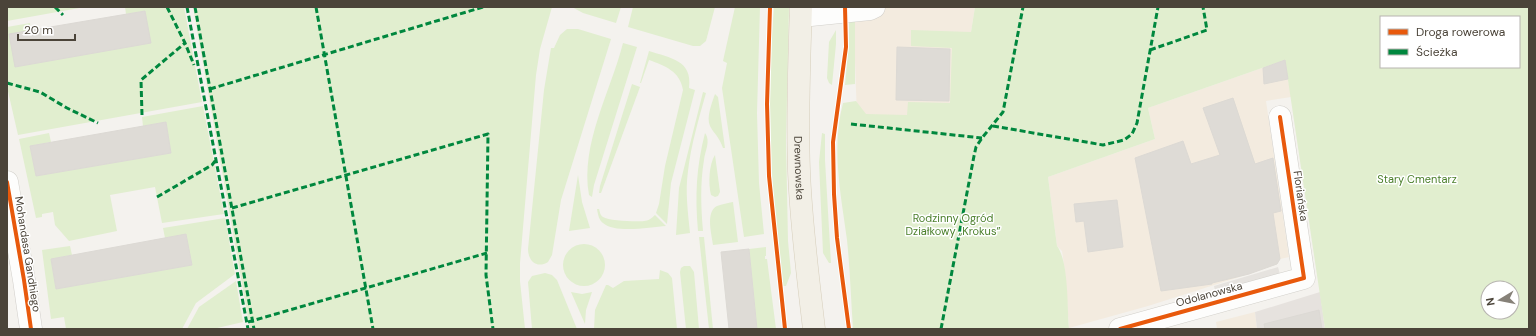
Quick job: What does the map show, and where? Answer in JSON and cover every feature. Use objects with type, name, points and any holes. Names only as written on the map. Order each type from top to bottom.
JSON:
[{"type":"main road","name":"Drewnowska","points":[[801,12],[798,85],[799,171],[802,216],[814,329]]},
{"type":"street","points":[[801,12],[870,9],[874,7]]},
{"type":"street","name":"Floriańska","points":[[1280,117],[1304,278]]},
{"type":"street","name":"Mohandasa Gandhiego","points":[[7,182],[31,329]]},
{"type":"street","name":"Odolanowska","points":[[1120,329],[1166,322],[1304,278]]},
{"type":"shaded area","points":[[855,7],[975,7],[957,121],[857,118],[854,31]]},
{"type":"shaded area","points":[[1285,60],[1291,97],[1266,101],[1289,257],[1280,259],[1277,264],[1252,273],[1148,306],[1069,328],[1065,272],[1062,251],[1057,246],[1048,177],[1155,139],[1148,108]]},
{"type":"shaded area","points":[[1278,267],[1281,278],[1216,296],[1214,286]]},
{"type":"shaded area","points":[[1320,292],[1325,329],[1257,329],[1255,312]]},
{"type":"shaded area","points":[[1255,312],[1257,329],[1217,329],[1216,322]]},
{"type":"green space","points":[[7,7],[85,7],[7,21]]},
{"type":"green space","points":[[125,7],[184,7],[202,102],[18,135],[7,87],[7,27],[30,23],[31,31],[15,67],[150,43],[145,11],[126,14]]},
{"type":"green space","points":[[193,7],[552,7],[540,49],[536,75],[520,263],[520,281],[525,329],[250,329]]},
{"type":"green space","points":[[572,7],[621,7],[616,23],[583,13]]},
{"type":"green space","points":[[633,7],[715,7],[706,41],[700,46],[693,46],[628,27]]},
{"type":"green space","points":[[735,7],[760,7],[757,113],[759,183],[764,234],[744,237],[722,88],[727,63],[723,61]]},
{"type":"green space","points":[[774,7],[789,7],[786,140],[788,241],[791,273],[786,286],[782,286],[778,251],[771,147],[770,77]]},
{"type":"green space","points":[[975,7],[1529,7],[1529,329],[1325,329],[1285,60],[1148,108],[1155,139],[1048,177],[1057,246],[1061,253],[1066,273],[1069,328],[853,329],[847,240],[838,172],[837,155],[839,120],[843,103],[856,101],[866,114],[907,115],[908,102],[950,103],[952,48],[911,46],[911,30],[971,32]]},
{"type":"green space","points":[[849,20],[855,21],[855,84],[845,85],[849,41]]},
{"type":"green space","points":[[567,29],[578,29],[611,39],[561,200],[552,255],[548,262],[540,265],[531,260],[528,249],[544,90],[551,48],[554,48],[560,35]]},
{"type":"green space","points":[[836,30],[832,85],[829,83],[827,78],[829,42]]},
{"type":"green space","points":[[623,43],[637,47],[594,185],[592,197],[589,195],[587,176],[589,156],[598,118]]},
{"type":"green space","points":[[649,51],[672,58],[684,66],[689,79],[689,88],[695,90],[671,183],[667,224],[656,213],[659,204],[665,166],[683,90],[679,78],[671,70],[649,60],[640,83]]},
{"type":"green space","points":[[632,84],[640,87],[601,193],[599,193],[600,186]]},
{"type":"green space","points":[[703,92],[706,93],[693,141],[687,179],[687,202],[690,233],[676,235],[679,188]]},
{"type":"green space","points":[[715,94],[718,97],[725,148],[723,148],[709,122],[710,110]]},
{"type":"green space","points":[[203,106],[224,214],[162,223],[155,187],[110,195],[117,231],[69,241],[55,225],[53,212],[42,214],[42,217],[36,218],[19,139],[49,133],[51,142],[30,146],[36,176],[171,153],[166,122],[143,126],[142,117]]},
{"type":"green space","points":[[705,133],[708,143],[701,187],[703,231],[698,231],[697,182]]},
{"type":"green space","points":[[822,133],[825,134],[825,160],[831,263],[829,263],[823,253],[819,162]]},
{"type":"green space","points":[[715,155],[720,192],[718,196],[715,197],[711,195],[709,180],[711,164]]},
{"type":"green space","points":[[578,175],[582,202],[590,228],[569,231]]},
{"type":"green space","points":[[733,202],[738,242],[713,245],[710,224],[711,213],[717,206]]},
{"type":"green space","points":[[597,209],[599,209],[603,217],[617,220],[645,221],[655,215],[666,226],[633,229],[616,228],[602,222]]},
{"type":"green space","points":[[225,218],[235,274],[196,303],[182,329],[66,329],[64,317],[51,319],[42,250],[70,246],[72,255],[51,259],[56,289],[192,265],[186,235],[165,238],[163,228]]},
{"type":"green space","points":[[699,237],[704,237],[713,329],[709,329]]},
{"type":"green space","points":[[584,244],[599,250],[605,265],[599,280],[584,286],[569,280],[563,265],[569,250]]},
{"type":"green space","points":[[766,247],[765,259],[767,259],[776,329],[757,329],[749,249]]},
{"type":"green space","points":[[684,266],[690,266],[694,272],[699,329],[686,329],[680,272],[681,268]]},
{"type":"green space","points":[[660,270],[668,273],[672,278],[677,329],[594,329],[595,310],[606,285],[613,288],[624,281],[659,279]]},
{"type":"green space","points":[[545,273],[552,275],[557,280],[577,329],[532,329],[528,282],[532,276]]},
{"type":"green space","points":[[236,281],[243,322],[213,329],[187,329],[199,307]]},
{"type":"green space","points":[[571,292],[582,294],[592,292],[586,310],[585,324]]},
{"type":"building","points":[[145,11],[151,43],[15,67],[9,34]]},
{"type":"building","points":[[897,47],[950,49],[949,101],[896,100]]},
{"type":"building","points":[[1285,60],[1288,79],[1264,84],[1263,68]]},
{"type":"building","points":[[1233,98],[1255,164],[1273,158],[1281,211],[1273,213],[1280,259],[1277,264],[1249,274],[1212,284],[1161,291],[1135,158],[1183,141],[1191,164],[1220,155],[1203,108]]},
{"type":"building","points":[[166,122],[171,153],[36,176],[30,146]]},
{"type":"building","points":[[1117,200],[1123,247],[1088,252],[1084,221],[1076,222],[1074,204]]},
{"type":"building","points":[[186,234],[192,265],[56,289],[51,259]]},
{"type":"building","points":[[749,249],[757,329],[729,329],[721,252]]},
{"type":"building","points":[[1319,310],[1322,329],[1265,329],[1264,324]]},
{"type":"marked path","points":[[55,7],[63,15]]},
{"type":"marked path","points":[[167,7],[194,65]]},
{"type":"marked path","points":[[187,7],[248,329]]},
{"type":"marked path","points":[[195,7],[254,329]]},
{"type":"marked path","points":[[316,7],[373,329]]},
{"type":"marked path","points":[[210,89],[483,7]]},
{"type":"marked path","points":[[941,329],[976,147],[1003,112],[1023,7]]},
{"type":"marked path","points":[[993,126],[1103,145],[1124,140],[1132,134],[1137,123],[1158,7]]},
{"type":"marked path","points":[[1150,50],[1207,30],[1203,7]]},
{"type":"marked path","points":[[142,115],[141,80],[185,43]]},
{"type":"marked path","points":[[7,83],[40,92],[67,108],[98,123]]},
{"type":"marked path","points":[[851,124],[982,138]]},
{"type":"marked path","points":[[232,208],[488,134],[486,275],[493,329]]},
{"type":"marked path","points":[[157,197],[212,165],[216,160]]},
{"type":"marked path","points":[[248,322],[487,253]]},
{"type":"cycle path","points":[[770,7],[767,104],[769,176],[785,329]]},
{"type":"cycle path","points":[[845,7],[846,47],[833,142],[837,238],[849,329]]},
{"type":"cycle path","points":[[1120,329],[1304,278],[1280,117]]},
{"type":"cycle path","points":[[7,182],[31,329]]},
{"type":"park label","name":"Stary Cmentarz","points":[[1417,179]]},
{"type":"park label","name":"Rodzinny Ogród Działkowy „Krokus”","points":[[953,224]]}]
